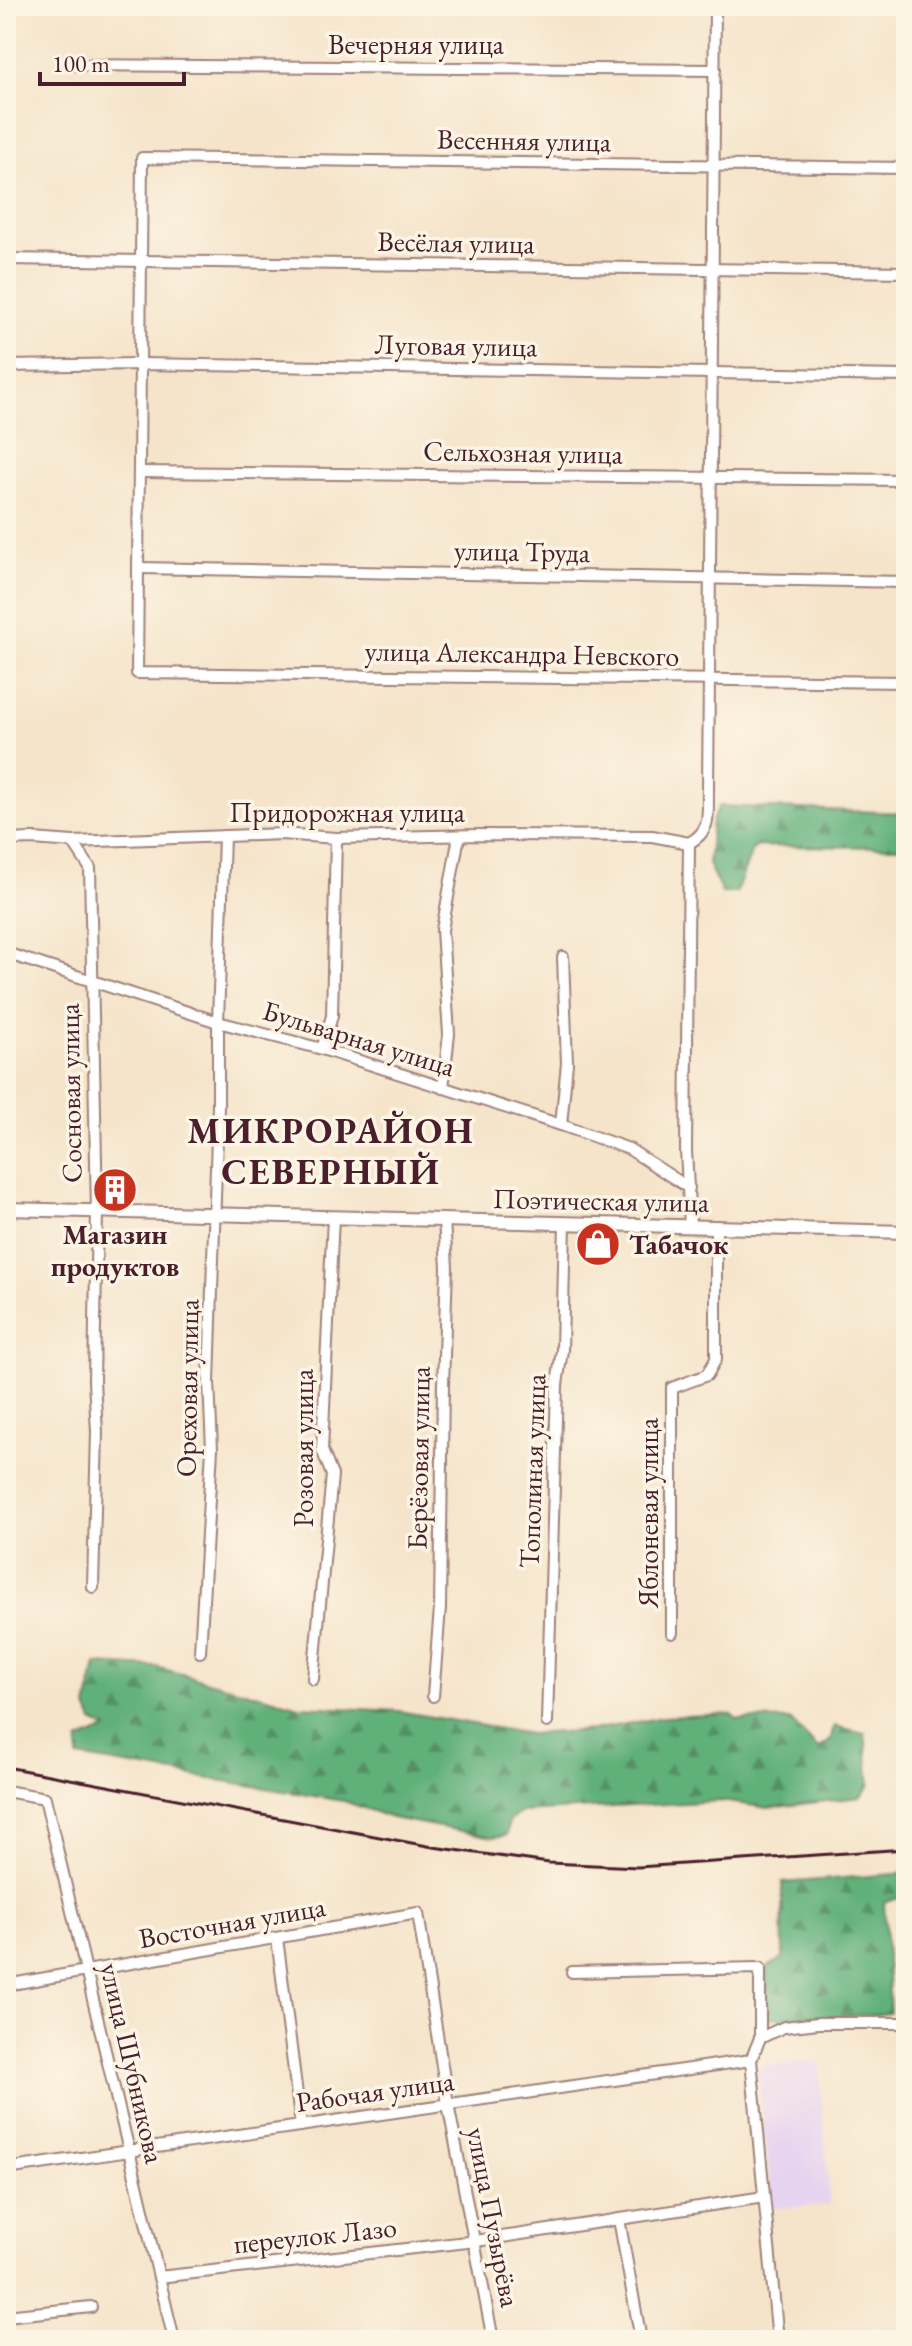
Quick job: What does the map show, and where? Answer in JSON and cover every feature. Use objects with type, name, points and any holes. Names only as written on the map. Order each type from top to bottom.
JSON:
[{"type":"street","points":[[690,1227],[686,1135],[689,843],[707,828],[715,6]]},
{"type":"street","name":"Вечерняя улица","points":[[68,65],[715,70]]},
{"type":"street","name":"Весенняя улица","points":[[141,261],[142,158],[906,168]]},
{"type":"street","name":"Весёлая улица","points":[[6,259],[906,272]]},
{"type":"street","points":[[138,568],[141,261]]},
{"type":"street","name":"Луговая улица","points":[[6,366],[140,364],[906,376]]},
{"type":"street","name":"Сельхозная улица","points":[[139,472],[906,480]]},
{"type":"street","name":"улица Труда","points":[[138,568],[906,582]]},
{"type":"street","name":"улица Александра Невского","points":[[138,568],[137,673],[906,682]]},
{"type":"street","name":"Придорожная улица","points":[[6,840],[73,842],[281,834],[336,838],[652,836],[689,843]]},
{"type":"street","name":"Ореховая улица","points":[[200,1652],[212,1449],[209,1382],[224,836]]},
{"type":"street","points":[[443,1088],[449,1034],[442,930],[459,836]]},
{"type":"street","points":[[322,1049],[332,1016],[336,838]]},
{"type":"street","name":"Сосновая улица","points":[[73,842],[90,868],[97,1211],[93,1587]]},
{"type":"street","name":"Бульварная улица","points":[[6,953],[218,1022],[322,1049],[561,1125],[629,1149],[689,1188]]},
{"type":"street","points":[[561,1125],[567,1063],[563,957]]},
{"type":"street","name":"Поэтическая улица","points":[[6,1209],[906,1232]]},
{"type":"street","name":"Розовая улица","points":[[313,1679],[332,1475],[322,1450],[333,1217]]},
{"type":"street","name":"Берёзовая улица","points":[[433,1696],[440,1608],[447,1267],[444,1220]]},
{"type":"street","name":"Тополиная улица","points":[[547,1722],[565,1223]]},
{"type":"street","name":"Яблоневая улица","points":[[672,1633],[672,1388],[707,1375],[716,1359],[716,1227]]},
{"type":"street","name":"улица Шубникова","points":[[6,1791],[45,1798],[174,2340]]},
{"type":"street","name":"Восточная улица","points":[[6,1985],[418,1913]]},
{"type":"street","name":"улица Пузырёва","points":[[418,1913],[448,2104],[493,2340]]},
{"type":"street","points":[[277,1938],[301,2126]]},
{"type":"street","points":[[572,1972],[760,1968],[760,2038],[751,2060],[778,2340]]},
{"type":"street","points":[[760,2038],[784,2027],[818,2023],[906,2023]]},
{"type":"street","name":"Рабочая улица","points":[[6,2169],[751,2060]]},
{"type":"street","name":"переулок Лазо","points":[[159,2277],[476,2241],[764,2197]]},
{"type":"street","points":[[619,2219],[641,2340]]},
{"type":"street","points":[[6,2316],[91,2307]]},
{"type":"shaded area","points":[[819,2061],[830,2205],[773,2208],[757,2066]]},
{"type":"green space","points":[[719,806],[906,813],[906,847],[758,846],[752,850],[736,893],[722,893],[708,864],[712,821]]},
{"type":"green space","points":[[96,1664],[156,1667],[300,1706],[398,1711],[530,1734],[592,1730],[664,1717],[731,1714],[737,1719],[790,1720],[818,1749],[830,1741],[834,1726],[865,1733],[870,1785],[860,1797],[768,1808],[722,1801],[521,1812],[509,1821],[507,1835],[493,1837],[392,1818],[344,1801],[78,1757],[79,1741],[107,1729],[93,1722],[87,1708]]},
{"type":"green space","points":[[906,1873],[906,1896],[884,1902],[890,2013],[767,2018],[765,1968],[783,1959],[782,1883]]},
{"type":"railway","points":[[6,1767],[433,1847],[549,1863],[638,1867],[906,1849]]},
{"type":"place","name":"Магазин продуктов","points":[[115,1190]]},
{"type":"place","name":"Табачок","points":[[598,1244]]},
{"type":"district","name":"МИКРОРАЙОН СЕВЕРНЫЙ","points":[[331,1150]]}]
